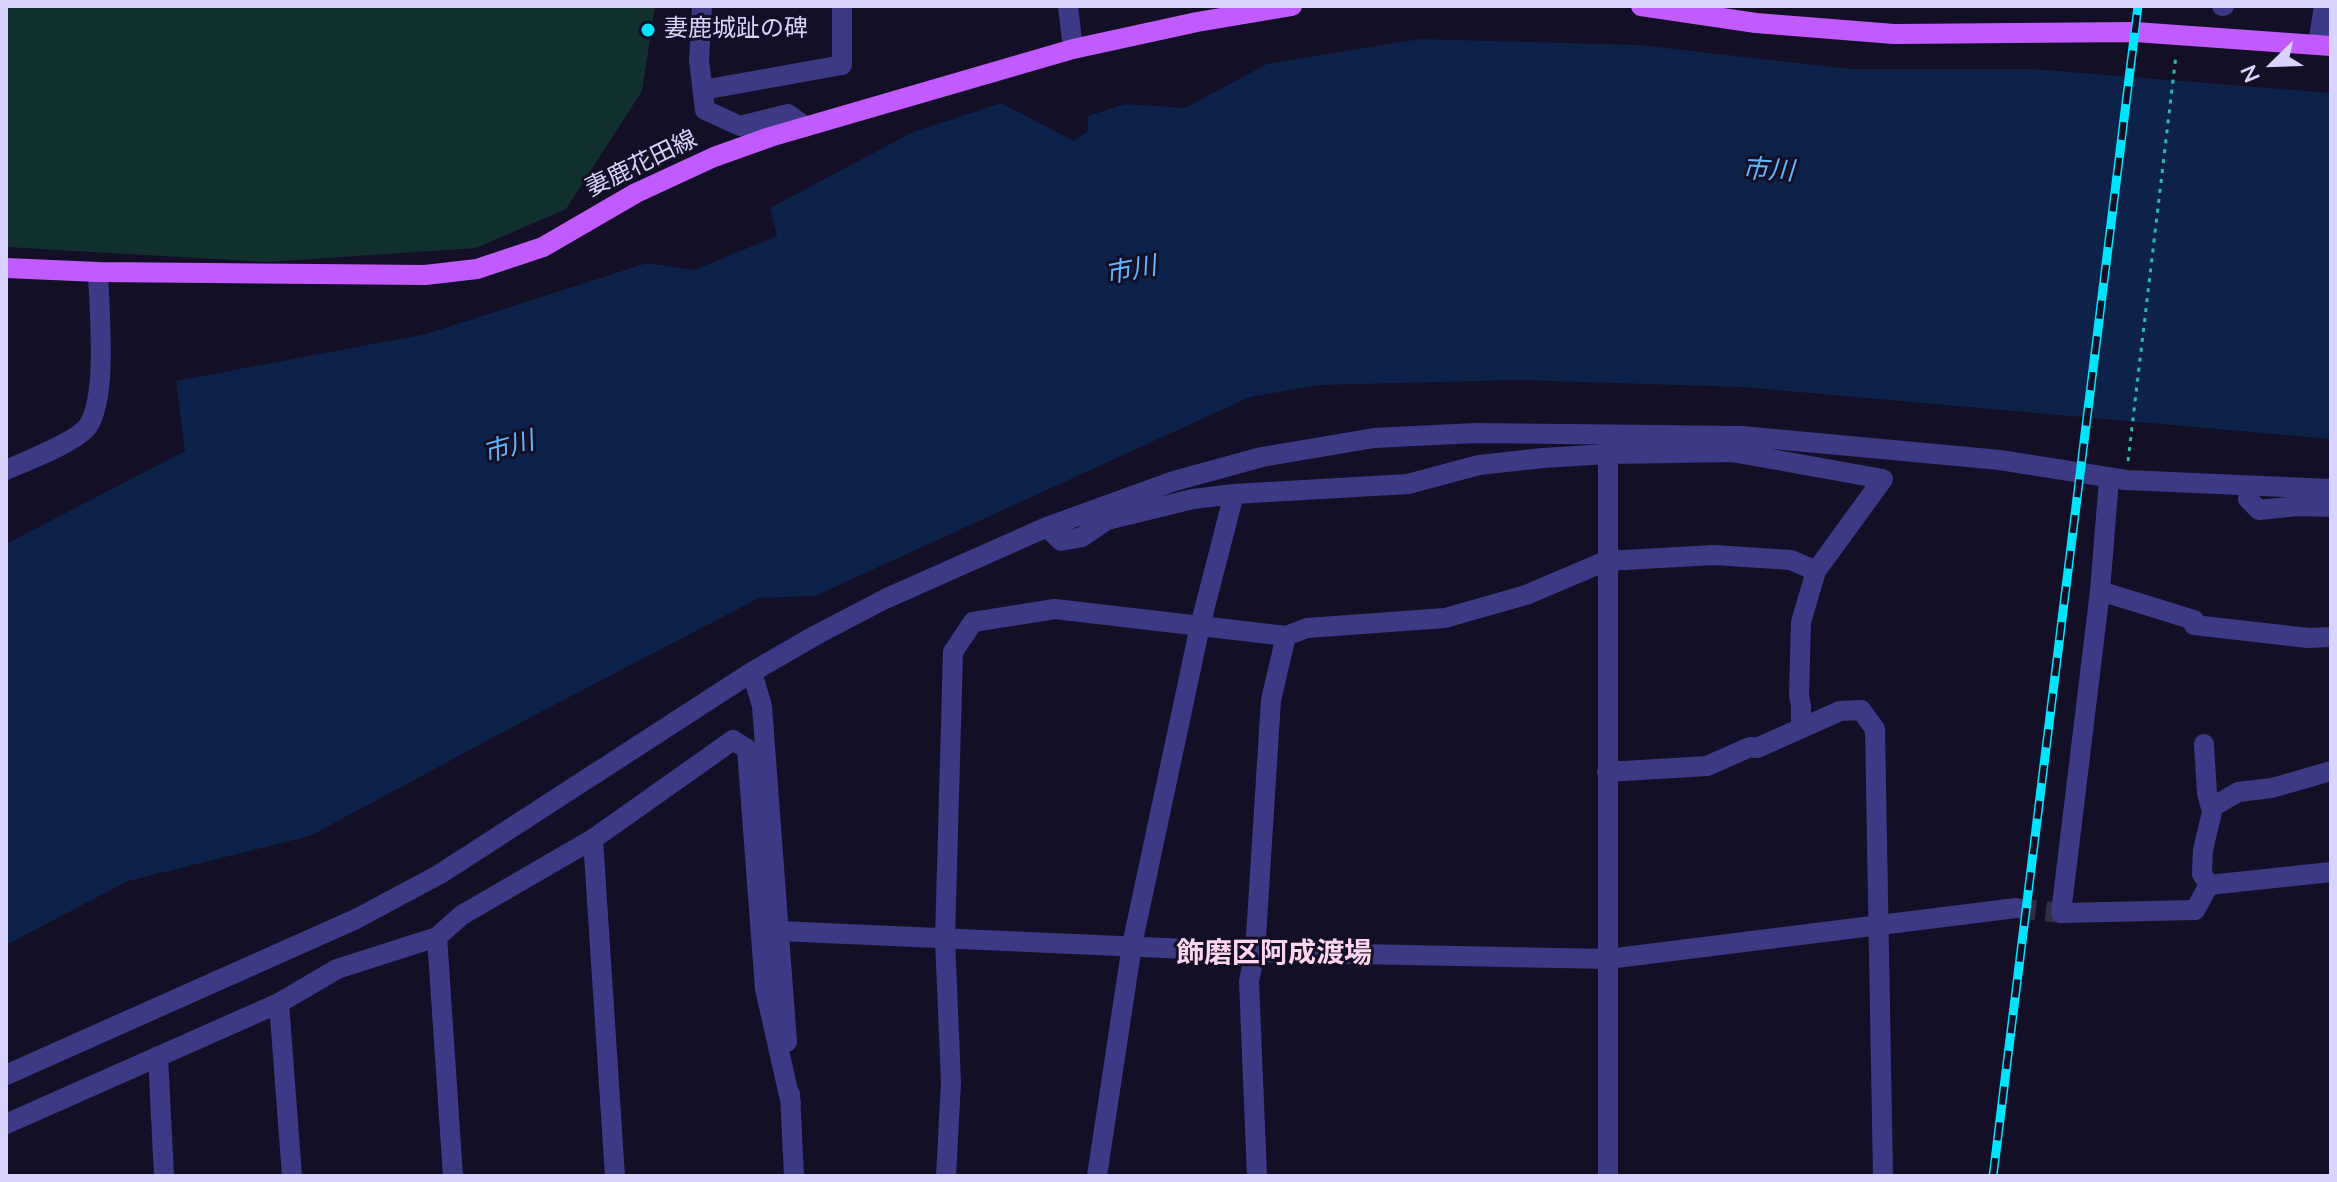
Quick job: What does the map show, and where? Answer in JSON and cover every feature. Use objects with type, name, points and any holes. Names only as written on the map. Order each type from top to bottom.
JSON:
[{"type":"main road","name":"妻鹿花田線","points":[[6,268],[98,272],[425,275],[477,269],[543,247],[636,193],[714,157],[770,137],[1073,49],[1197,22],[1292,6]]},
{"type":"main road","points":[[1641,6],[1756,23],[1894,34],[2135,32],[2324,45]]},
{"type":"street","points":[[702,6],[699,60],[705,110],[740,126],[788,114],[806,127]]},
{"type":"street","points":[[703,90],[842,65],[842,6]]},
{"type":"street","points":[[1068,6],[1073,49]]},
{"type":"street","points":[[2324,6],[2324,45]]},
{"type":"street","points":[[6,470],[48,453],[88,427],[101,386],[98,272]]},
{"type":"street","points":[[6,1075],[356,919],[426,882],[752,672],[885,599],[1047,527],[1174,481],[1247,461],[1374,438],[1476,433],[1737,444],[2000,460],[2118,479],[2331,489]]},
{"type":"street","points":[[1047,527],[1061,541],[1082,537],[1107,520],[1193,499],[1408,484],[1479,465],[1737,444],[1883,479],[1816,571],[1801,622],[1801,728]]},
{"type":"street","points":[[1608,454],[1608,1176]]},
{"type":"street","points":[[2118,479],[2100,591],[2061,913],[2195,910],[2209,885]]},
{"type":"street","points":[[2250,486],[2248,499],[2259,510],[2297,506],[2331,507]]},
{"type":"street","points":[[1097,1176],[1132,945],[1200,626],[1234,494]]},
{"type":"street","points":[[946,1176],[951,1082],[945,939],[953,652],[973,622],[1055,609],[1286,636],[1307,628],[1445,618],[1526,595],[1606,561],[1714,555],[1791,560],[1816,571]]},
{"type":"street","points":[[2100,591],[2194,620],[2194,625],[2308,638],[2331,637]]},
{"type":"street","points":[[1257,1176],[1249,981],[1255,952],[1271,700],[1286,636]]},
{"type":"street","points":[[752,672],[762,706],[794,1176]]},
{"type":"street","points":[[1607,772],[1707,766],[1750,747],[1757,748],[1840,711],[1861,710],[1875,729],[1883,1176]]},
{"type":"street","points":[[6,1124],[279,1003],[337,969],[437,937],[462,915],[593,839],[733,740],[747,749],[765,989],[791,1104]]},
{"type":"street","points":[[2204,744],[2207,793],[2212,812],[2203,850],[2202,874],[2209,885]]},
{"type":"street","points":[[2211,808],[2238,792],[2272,788],[2331,771]]},
{"type":"street","points":[[593,839],[615,1176]]},
{"type":"street","points":[[2209,885],[2331,872]]},
{"type":"street","points":[[779,931],[1255,952],[1608,959],[2016,908]]},
{"type":"street","points":[[437,937],[453,1176]]},
{"type":"street","points":[[279,1003],[292,1176]]},
{"type":"street","points":[[158,1056],[164,1176]]},
{"type":"path","points":[[2118,479],[2178,36]]},
{"type":"green space","points":[[6,6],[655,6],[642,91],[566,209],[476,248],[267,262],[6,247]]},
{"type":"water","name":"市川","points":[[1420,39],[1639,45],[1851,69],[2033,69],[2331,93],[2331,439],[1742,387],[1518,380],[1320,385],[1250,397],[815,596],[759,598],[310,836],[128,881],[6,945],[6,544],[185,451],[176,381],[426,334],[647,263],[694,270],[777,236],[770,208],[913,132],[1001,103],[1074,141],[1088,131],[1088,116],[1125,104],[1185,108],[1267,64]]},
{"type":"tunnel","points":[[2016,908],[2061,913]]},
{"type":"railway","points":[[1993,1176],[2138,6]]},
{"type":"place","name":"妻鹿城趾の碑","points":[[648,30]]},
{"type":"district","name":"飾磨区阿成渡場","points":[[1274,955]]}]
